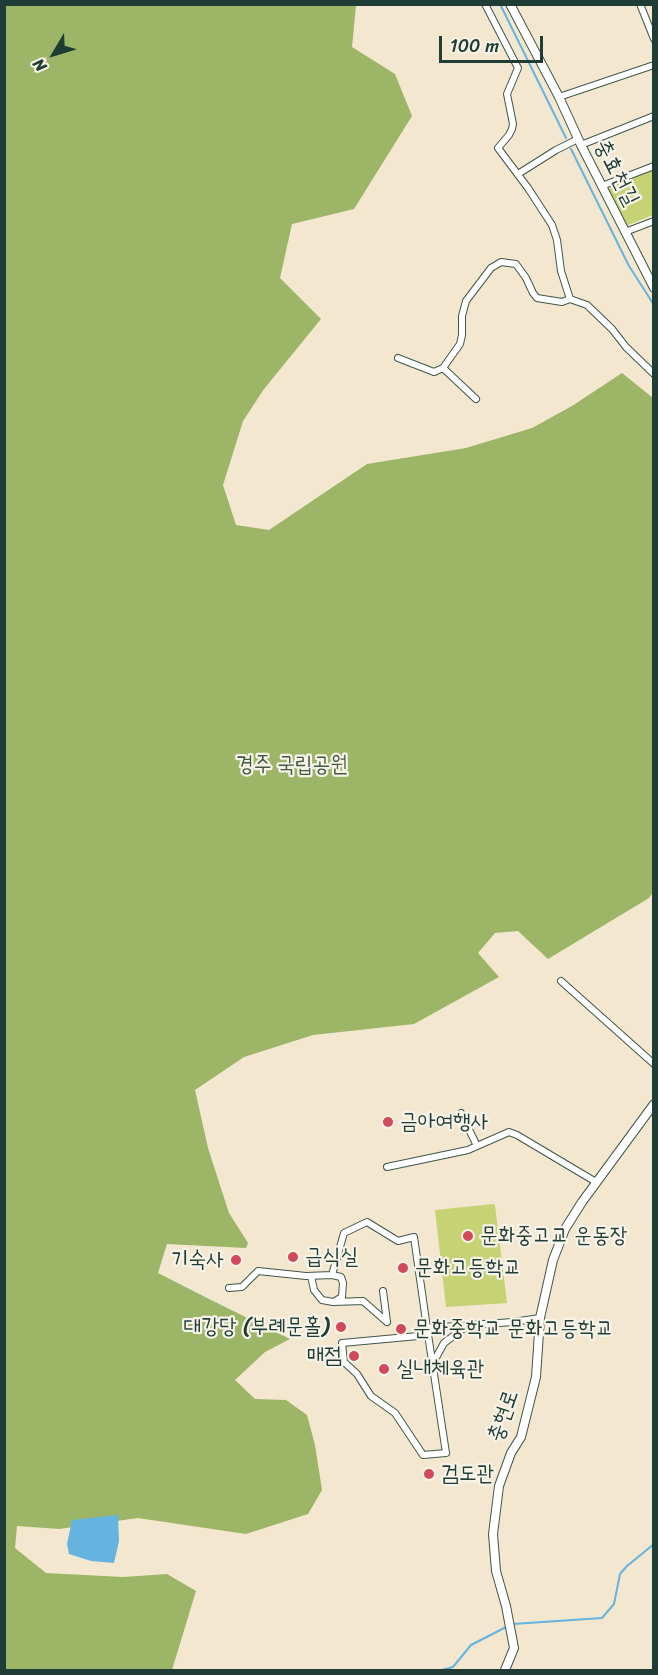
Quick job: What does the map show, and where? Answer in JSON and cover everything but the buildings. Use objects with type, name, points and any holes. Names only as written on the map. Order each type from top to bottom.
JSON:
[{"type":"street","points":[[485,4],[518,68],[507,94],[512,129],[498,148],[552,225],[557,240],[561,271],[570,299]]},
{"type":"street","name":"충효천길","points":[[510,4],[654,288]]},
{"type":"street","points":[[640,4],[654,39]]},
{"type":"street","points":[[559,98],[654,65]]},
{"type":"street","points":[[579,142],[654,116]]},
{"type":"street","name":"충효천길","points":[[518,174],[556,150],[579,142]]},
{"type":"street","points":[[602,186],[654,166]]},
{"type":"street","points":[[625,232],[654,221]]},
{"type":"street","points":[[398,358],[434,372],[443,368],[460,344],[462,316],[466,301],[492,268],[501,262],[516,264],[537,298],[562,302],[570,299],[587,305],[654,374]]},
{"type":"street","points":[[443,368],[476,399]]},
{"type":"street","points":[[561,981],[654,1064]]},
{"type":"street","name":"충현로","points":[[505,1671],[514,1648],[496,1571],[493,1533],[499,1486],[511,1453],[521,1437],[536,1377],[540,1318],[553,1260],[565,1228],[654,1104]]},
{"type":"street","points":[[461,1113],[477,1146]]},
{"type":"street","points":[[387,1167],[468,1150],[509,1132],[596,1182]]},
{"type":"street","points":[[332,1275],[344,1233],[359,1225],[367,1222],[399,1242],[414,1237],[428,1328],[446,1453],[423,1455],[395,1413],[371,1396],[357,1374],[344,1362],[342,1343],[418,1336],[428,1328],[540,1318]]},
{"type":"street","points":[[229,1288],[242,1287],[258,1271],[311,1276],[332,1275],[341,1277],[343,1283],[342,1297],[333,1302]]},
{"type":"street","points":[[311,1276],[314,1290],[322,1300],[363,1301],[387,1322],[383,1291]]},
{"type":"street","points":[[433,1364],[444,1343],[464,1328],[482,1324]]},
{"type":"green space","name":"경주 국립공원","points":[[5,5],[356,5],[352,47],[395,74],[412,116],[354,209],[292,224],[280,278],[321,319],[264,389],[243,421],[223,485],[236,525],[269,530],[367,464],[466,448],[532,428],[572,406],[622,373],[653,398],[653,892],[649,898],[548,959],[518,931],[495,933],[478,953],[499,977],[414,1024],[313,1035],[244,1057],[195,1090],[208,1148],[229,1213],[248,1243],[246,1248],[167,1244],[158,1273],[290,1339],[265,1352],[235,1380],[255,1399],[286,1400],[307,1415],[315,1445],[322,1490],[308,1514],[246,1534],[138,1518],[59,1529],[17,1526],[15,1548],[46,1573],[123,1577],[167,1574],[196,1591],[172,1670],[5,1670]]},
{"type":"green space","points":[[653,169],[653,215],[628,225],[623,223],[608,192],[612,185]]},
{"type":"green space","name":"문화중고교 운동장","points":[[495,1205],[507,1303],[446,1307],[435,1210]]},
{"type":"water","points":[[118,1515],[119,1541],[114,1563],[91,1561],[69,1554],[67,1544],[72,1520]]},
{"type":"waterway","points":[[500,4],[566,138]]},
{"type":"waterway","points":[[571,149],[629,266],[654,305]]},
{"type":"waterway","points":[[513,1624],[602,1618],[614,1604],[620,1574],[654,1544]]},
{"type":"waterway","points":[[442,1670],[453,1667],[471,1645],[508,1626]]},
{"type":"place","name":"금아여행사","points":[[388,1122]]},
{"type":"place","name":"문화중고교 운동장","points":[[468,1236]]},
{"type":"place","name":"급식실","points":[[293,1257]]},
{"type":"place","name":"기숙사","points":[[236,1260]]},
{"type":"place","name":"문화고등학교","points":[[403,1268]]},
{"type":"place","name":"대강당 (부례문홀)","points":[[341,1327]]},
{"type":"place","name":"문화중학교 문화고등학교","points":[[401,1329]]},
{"type":"place","name":"매점","points":[[354,1356]]},
{"type":"place","name":"실내체육관","points":[[384,1369]]},
{"type":"place","name":"검도관","points":[[429,1474]]}]
